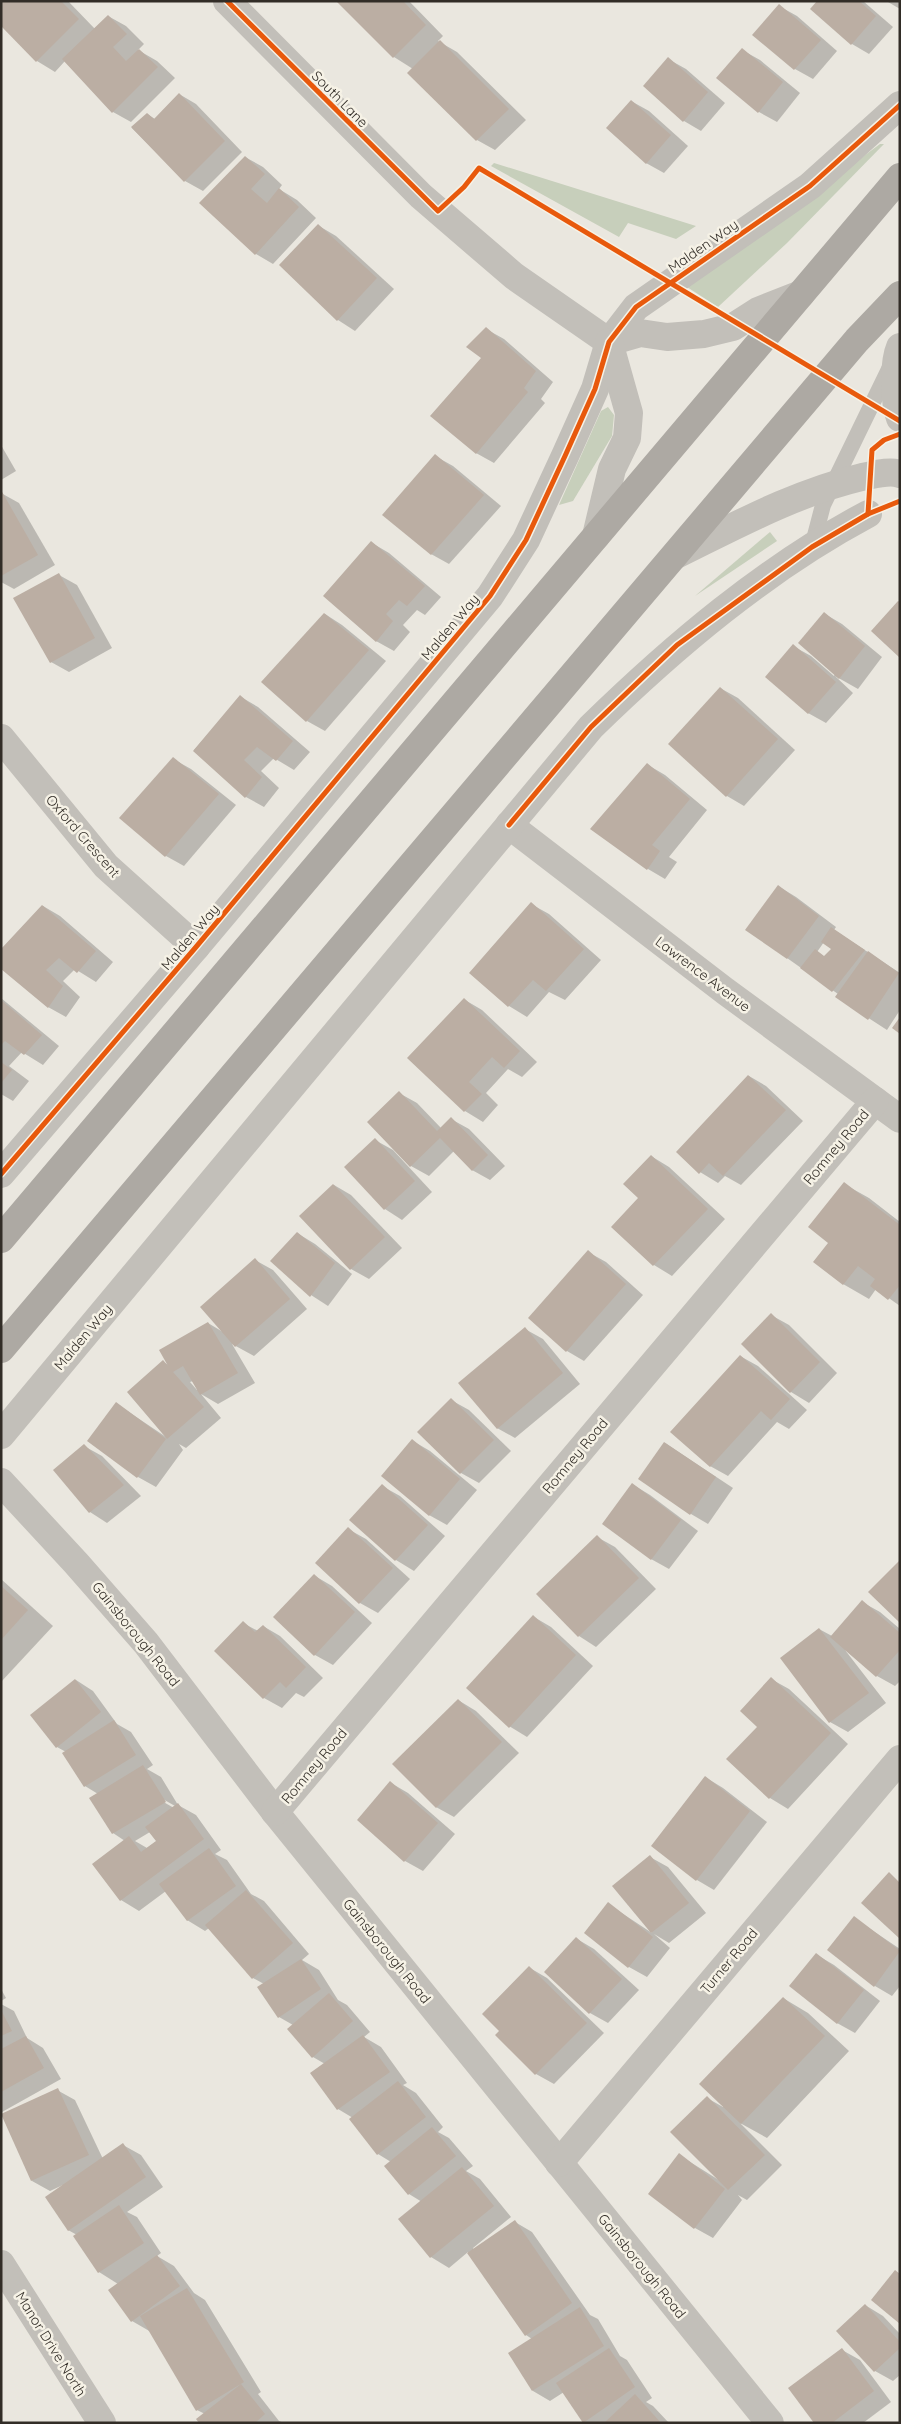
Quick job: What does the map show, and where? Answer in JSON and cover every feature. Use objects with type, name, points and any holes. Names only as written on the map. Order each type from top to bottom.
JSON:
[{"type":"highway","points":[[1,1238],[900,177]]},
{"type":"highway","points":[[1,1349],[857,340],[900,295]]},
{"type":"street","name":"South Lane","points":[[227,1],[421,196],[514,276],[609,342]]},
{"type":"street","name":"Malden Way","points":[[1,1174],[196,948],[490,596],[526,540],[566,456],[595,389],[609,342],[636,307],[810,186],[900,105]]},
{"type":"street","points":[[596,536],[612,469],[627,438],[628,413],[609,342],[640,333],[666,337],[704,334],[733,327],[758,311],[801,294]]},
{"type":"street","points":[[899,349],[896,377],[899,410]]},
{"type":"street","points":[[676,555],[774,506],[834,484],[871,475],[900,474]]},
{"type":"street","name":"Malden Way","points":[[1,1435],[591,727],[648,671],[734,602],[812,547],[868,514]]},
{"type":"street","name":"Oxford Crescent","points":[[1,738],[106,866],[196,948]]},
{"type":"street","name":"Lawrence Avenue","points":[[509,826],[725,991],[900,1119]]},
{"type":"street","name":"Romney Road","points":[[275,1812],[875,1101]]},
{"type":"street","name":"Gainsborough Road","points":[[1,1482],[76,1563],[146,1643],[275,1812],[770,2423]]},
{"type":"street","name":"Turner Road","points":[[559,2163],[900,1758]]},
{"type":"street","name":"Manor Drive North","points":[[1,2264],[102,2423]]},
{"type":"lane","points":[[812,547],[823,506],[899,349]]},
{"type":"green space","points":[[880,144],[884,144],[787,243],[718,307],[687,287]]},
{"type":"green space","points":[[494,163],[696,226],[676,239],[628,223],[619,237],[491,166]]},
{"type":"green space","points":[[608,407],[614,415],[612,436],[573,501],[559,505],[601,411]]},
{"type":"green space","points":[[770,532],[777,541],[695,596]]},
{"type":"building","points":[[1,1],[61,1],[79,19],[36,62],[1,26]]},
{"type":"building","points":[[336,1],[403,1],[426,25],[393,58]]},
{"type":"building","points":[[817,1],[859,1],[876,16],[851,45],[810,9]]},
{"type":"building","points":[[779,4],[821,40],[794,70],[752,35]]},
{"type":"building","points":[[108,15],[127,34],[113,47],[126,61],[139,49],[158,67],[112,113],[62,59]]},
{"type":"building","points":[[440,40],[509,109],[476,141],[407,73]]},
{"type":"building","points":[[742,48],[783,82],[758,113],[716,78]]},
{"type":"building","points":[[668,57],[708,92],[683,122],[643,86]]},
{"type":"building","points":[[179,93],[225,141],[184,182],[131,127],[147,113],[154,119]]},
{"type":"building","points":[[631,100],[671,135],[646,164],[606,128]]},
{"type":"building","points":[[245,156],[265,174],[251,189],[267,203],[279,188],[299,207],[255,255],[199,203]]},
{"type":"building","points":[[318,224],[377,278],[337,321],[279,265]]},
{"type":"building","points":[[486,327],[536,371],[524,388],[528,392],[476,454],[430,416],[481,358],[466,347]]},
{"type":"building","points":[[435,454],[484,495],[431,555],[382,515]]},
{"type":"building","points":[[1,490],[38,555],[1,576]]},
{"type":"building","points":[[371,541],[425,586],[407,606],[399,600],[386,614],[393,621],[376,642],[323,596]]},
{"type":"building","points":[[59,573],[95,638],[50,663],[13,598]]},
{"type":"building","points":[[898,601],[900,602],[900,658],[871,631]]},
{"type":"building","points":[[824,612],[865,646],[839,679],[798,643]]},
{"type":"building","points":[[324,613],[369,650],[306,722],[261,682]]},
{"type":"building","points":[[793,644],[836,682],[808,714],[765,677]]},
{"type":"building","points":[[720,687],[778,739],[726,797],[668,744]]},
{"type":"building","points":[[240,695],[293,741],[276,761],[257,747],[244,760],[262,777],[245,798],[193,751]]},
{"type":"building","points":[[173,757],[219,794],[165,857],[119,818]]},
{"type":"building","points":[[647,763],[690,799],[652,845],[660,851],[647,870],[590,829]]},
{"type":"building","points":[[778,885],[819,916],[787,959],[745,930]]},
{"type":"building","points":[[531,902],[584,949],[546,991],[533,980],[508,1007],[469,973]]},
{"type":"building","points":[[42,905],[96,951],[77,973],[59,958],[46,970],[63,986],[48,1008],[1,969],[1,949]]},
{"type":"building","points":[[831,927],[865,950],[832,992],[800,968],[815,949],[824,956],[831,949],[821,942]]},
{"type":"building","points":[[868,951],[899,973],[868,1020],[835,997]]},
{"type":"building","points":[[464,998],[520,1051],[504,1068],[492,1057],[469,1082],[482,1094],[464,1112],[407,1058]]},
{"type":"building","points":[[1,1000],[42,1035],[24,1055],[5,1041],[1,1045]]},
{"type":"building","points":[[900,1017],[900,1034],[892,1028]]},
{"type":"building","points":[[1,1062],[12,1070],[1,1083]]},
{"type":"building","points":[[748,1075],[786,1110],[723,1176],[709,1163],[699,1174],[676,1152]]},
{"type":"building","points":[[399,1091],[437,1131],[451,1117],[488,1155],[472,1171],[440,1138],[410,1167],[367,1122]]},
{"type":"building","points":[[375,1138],[415,1181],[384,1210],[344,1167]]},
{"type":"building","points":[[651,1155],[708,1209],[653,1266],[611,1227],[638,1198],[623,1184]]},
{"type":"building","points":[[844,1182],[900,1225],[900,1285],[888,1300],[870,1286],[875,1279],[858,1266],[843,1285],[813,1262],[828,1243],[808,1227]]},
{"type":"building","points":[[333,1184],[385,1237],[350,1270],[299,1216]]},
{"type":"building","points":[[297,1232],[335,1263],[310,1297],[270,1261]]},
{"type":"building","points":[[588,1250],[626,1284],[566,1352],[528,1318]]},
{"type":"building","points":[[255,1258],[290,1299],[235,1347],[200,1307]]},
{"type":"building","points":[[771,1313],[820,1362],[790,1393],[741,1344]]},
{"type":"building","points":[[208,1322],[238,1373],[200,1395],[183,1366],[173,1372],[204,1407],[167,1439],[127,1392],[163,1360],[168,1366],[159,1350]]},
{"type":"building","points":[[525,1327],[563,1373],[497,1429],[458,1383]]},
{"type":"building","points":[[740,1355],[790,1399],[771,1420],[761,1411],[710,1467],[670,1432]]},
{"type":"building","points":[[451,1398],[494,1440],[460,1474],[417,1432]]},
{"type":"building","points":[[116,1402],[166,1439],[137,1478],[87,1441]]},
{"type":"building","points":[[412,1439],[460,1479],[429,1516],[381,1476]]},
{"type":"building","points":[[664,1442],[716,1477],[690,1515],[638,1479]]},
{"type":"building","points":[[84,1444],[124,1485],[89,1513],[53,1470]]},
{"type":"building","points":[[632,1483],[681,1520],[651,1560],[602,1524]]},
{"type":"building","points":[[382,1484],[428,1525],[395,1561],[349,1520]]},
{"type":"building","points":[[348,1527],[393,1568],[359,1604],[315,1563]]},
{"type":"building","points":[[597,1535],[639,1578],[578,1637],[536,1594]]},
{"type":"building","points":[[900,1560],[900,1623],[868,1592]]},
{"type":"building","points":[[314,1574],[355,1612],[314,1656],[273,1617]]},
{"type":"building","points":[[1,1586],[28,1610],[1,1640]]},
{"type":"building","points":[[862,1600],[900,1633],[900,1650],[876,1677],[830,1637]]},
{"type":"building","points":[[533,1615],[576,1655],[509,1728],[466,1688]]},
{"type":"building","points":[[243,1621],[255,1632],[263,1625],[306,1667],[286,1688],[280,1682],[263,1699],[214,1651]]},
{"type":"building","points":[[819,1628],[869,1693],[829,1723],[780,1658]]},
{"type":"building","points":[[771,1677],[831,1733],[769,1799],[726,1759],[757,1727],[740,1711]]},
{"type":"building","points":[[75,1679],[101,1712],[56,1748],[30,1715]]},
{"type":"building","points":[[458,1699],[502,1742],[436,1808],[392,1764]]},
{"type":"building","points":[[114,1720],[136,1755],[84,1787],[62,1753]]},
{"type":"building","points":[[143,1765],[166,1802],[112,1834],[89,1798]]},
{"type":"building","points":[[705,1776],[750,1811],[696,1881],[651,1846]]},
{"type":"building","points":[[390,1781],[438,1823],[404,1862],[357,1820]]},
{"type":"building","points":[[178,1803],[204,1839],[120,1901],[92,1864],[129,1836],[141,1852],[156,1841],[145,1827]]},
{"type":"building","points":[[209,1848],[236,1886],[187,1921],[159,1884]]},
{"type":"building","points":[[650,1855],[689,1903],[651,1933],[612,1886]]},
{"type":"building","points":[[889,1872],[900,1883],[900,1939],[861,1903]]},
{"type":"building","points":[[246,1890],[293,1943],[252,1979],[205,1925]]},
{"type":"building","points":[[608,1902],[653,1937],[628,1968],[584,1933]]},
{"type":"building","points":[[854,1916],[900,1951],[874,1987],[827,1950]]},
{"type":"building","points":[[576,1937],[622,1979],[589,2014],[544,1972]]},
{"type":"building","points":[[816,1953],[864,1990],[837,2024],[789,1986]]},
{"type":"building","points":[[301,1959],[321,1989],[278,2018],[257,1987]]},
{"type":"building","points":[[529,1966],[587,2023],[535,2075],[495,2035],[499,2031],[482,2014]]},
{"type":"building","points":[[329,1993],[353,2021],[312,2058],[287,2029]]},
{"type":"building","points":[[783,1997],[825,2036],[741,2124],[699,2084]]},
{"type":"building","points":[[1,2010],[12,2031],[1,2036]]},
{"type":"building","points":[[363,2035],[390,2072],[337,2110],[310,2073]]},
{"type":"building","points":[[26,2036],[44,2068],[1,2092],[1,2049]]},
{"type":"building","points":[[398,2081],[426,2117],[377,2155],[349,2119]]},
{"type":"building","points":[[58,2088],[89,2155],[31,2181],[1,2114]]},
{"type":"building","points":[[707,2096],[765,2155],[728,2190],[670,2132]]},
{"type":"building","points":[[432,2127],[456,2156],[408,2195],[384,2166]]},
{"type":"building","points":[[123,2143],[146,2177],[68,2231],[45,2197]]},
{"type":"building","points":[[679,2153],[725,2189],[694,2229],[648,2194]]},
{"type":"building","points":[[462,2167],[494,2206],[430,2258],[398,2219]]},
{"type":"building","points":[[119,2205],[144,2243],[98,2273],[73,2236]]},
{"type":"building","points":[[515,2220],[572,2303],[525,2336],[467,2253]]},
{"type":"building","points":[[157,2255],[180,2286],[131,2322],[108,2290]]},
{"type":"building","points":[[895,2270],[900,2274],[900,2324],[871,2300]]},
{"type":"building","points":[[187,2288],[244,2382],[196,2411],[140,2316]]},
{"type":"building","points":[[865,2304],[900,2342],[900,2348],[874,2372],[836,2331]]},
{"type":"building","points":[[580,2307],[604,2346],[532,2391],[508,2353]]},
{"type":"building","points":[[609,2348],[635,2387],[583,2423],[556,2383]]},
{"type":"building","points":[[842,2348],[874,2391],[832,2423],[814,2423],[788,2388]]},
{"type":"building","points":[[241,2384],[265,2414],[255,2423],[199,2423],[196,2419]]},
{"type":"building","points":[[635,2394],[661,2423],[604,2423]]},
{"type":"cycle path","points":[[227,1],[438,211],[464,187],[479,168],[900,421]]},
{"type":"cycle path","points":[[1,1174],[196,947],[490,596],[526,540],[595,389],[609,342],[636,307],[810,186],[900,105]]},
{"type":"cycle path","points":[[868,514],[872,450],[884,440],[900,434]]},
{"type":"cycle path","points":[[509,825],[591,727],[677,645],[812,547],[868,514],[900,501]]}]
